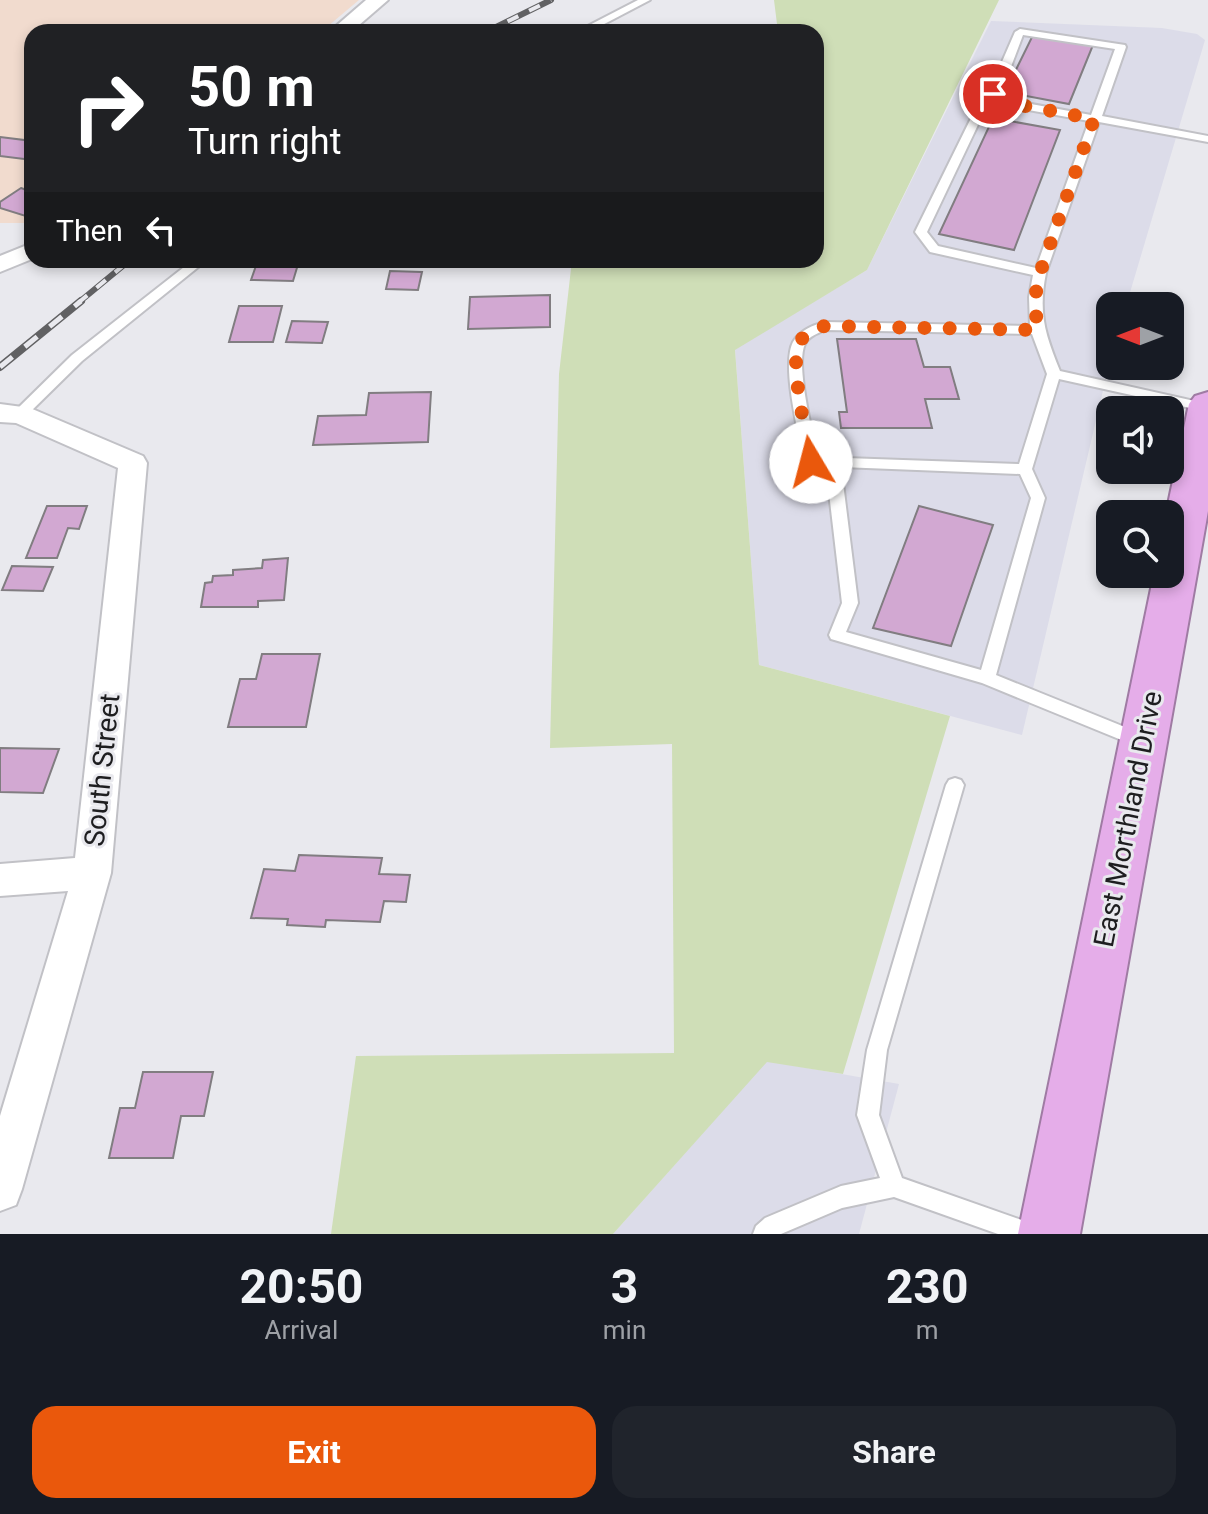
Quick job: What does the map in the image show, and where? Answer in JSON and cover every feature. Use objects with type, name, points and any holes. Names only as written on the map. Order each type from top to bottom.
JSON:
[{"type":"highway","name":"East Morthland Drive","points":[[1049,1234],[1208,407]]},
{"type":"street","points":[[349,24],[378,0]]},
{"type":"street","points":[[0,265],[24,254]]},
{"type":"street","name":"South Street","points":[[0,1189],[92,873],[133,463],[10,414]]},
{"type":"street","points":[[0,880],[92,873]]},
{"type":"lane","points":[[597,24],[645,0]]},
{"type":"lane","points":[[987,678],[1038,498],[1025,469],[1054,374],[1037,330],[1035,297],[1040,273],[1121,47],[1020,32],[993,94],[994,100]]},
{"type":"lane","points":[[1040,273],[934,249],[921,232],[981,108],[994,100],[1208,139]]},
{"type":"lane","points":[[10,414],[191,268]]},
{"type":"lane","points":[[1025,469],[811,462],[797,366],[798,345],[810,331],[825,326],[1037,330]]},
{"type":"lane","points":[[1054,374],[1208,407]]},
{"type":"lane","points":[[833,462],[850,603],[837,635],[987,678],[1143,741]]},
{"type":"lane","points":[[894,1186],[868,1115],[873,1076],[905,949],[955,785]]},
{"type":"lane","points":[[764,1234],[773,1226],[841,1197],[894,1186],[1030,1234]]},
{"type":"shaded area","points":[[0,0],[359,0],[330,24],[24,24],[24,223],[0,223]]},
{"type":"shaded area","points":[[991,21],[1162,28],[1197,34],[1205,40],[1130,292],[1096,292],[1096,380],[1106,380],[1102,396],[1096,396],[1096,420],[1022,735],[759,665],[735,349],[867,270]]},
{"type":"shaded area","points":[[767,1061],[899,1084],[859,1234],[613,1234]]},
{"type":"green space","points":[[774,0],[999,0],[867,270],[735,350],[759,665],[950,716],[843,1074],[767,1062],[613,1234],[331,1234],[356,1056],[674,1053],[672,744],[550,748],[559,374],[571,268],[824,268],[824,24],[777,24]]},
{"type":"building","points":[[1033,35],[1093,45],[1069,104],[1005,92]]},
{"type":"building","points":[[993,118],[1060,130],[1014,250],[939,234]]},
{"type":"building","points":[[0,137],[24,140],[24,159],[0,156]]},
{"type":"building","points":[[24,189],[24,216],[0,208],[0,202]]},
{"type":"building","points":[[255,268],[297,268],[293,281],[251,280]]},
{"type":"building","points":[[390,271],[422,272],[418,290],[386,289]]},
{"type":"building","points":[[550,295],[550,327],[468,329],[470,297]]},
{"type":"building","points":[[239,306],[282,306],[273,342],[229,342]]},
{"type":"building","points":[[292,321],[328,322],[322,343],[286,342]]},
{"type":"building","points":[[837,339],[916,339],[924,367],[950,367],[959,399],[925,399],[932,428],[841,428],[839,412],[847,412]]},
{"type":"building","points":[[431,392],[428,442],[313,445],[318,416],[366,415],[369,393]]},
{"type":"building","points":[[47,506],[87,506],[79,529],[68,528],[57,558],[26,558]]},
{"type":"building","points":[[919,506],[993,525],[951,646],[873,628]]},
{"type":"building","points":[[288,558],[284,600],[258,601],[258,607],[201,607],[205,583],[212,582],[213,576],[233,575],[233,570],[262,568],[263,560]]},
{"type":"building","points":[[12,566],[53,567],[43,591],[2,590]]},
{"type":"building","points":[[262,654],[320,654],[306,727],[228,727],[240,679],[256,679]]},
{"type":"building","points":[[0,748],[59,749],[43,793],[0,792]]},
{"type":"building","points":[[299,855],[382,858],[379,874],[410,875],[406,902],[384,901],[380,922],[326,920],[325,927],[287,925],[288,919],[251,918],[264,869],[295,871]]},
{"type":"building","points":[[143,1072],[213,1072],[204,1116],[181,1116],[173,1158],[109,1158],[120,1108],[135,1108]]},
{"type":"railway","points":[[502,24],[551,0]]},
{"type":"railway","points":[[78,303],[120,268]]},
{"type":"railway","points":[[0,367],[81,301]]},
{"type":"route","points":[[811,462],[797,366],[798,345],[810,331],[825,326],[1037,330],[1035,297],[1040,273],[1094,119],[994,100],[993,94]]}]
